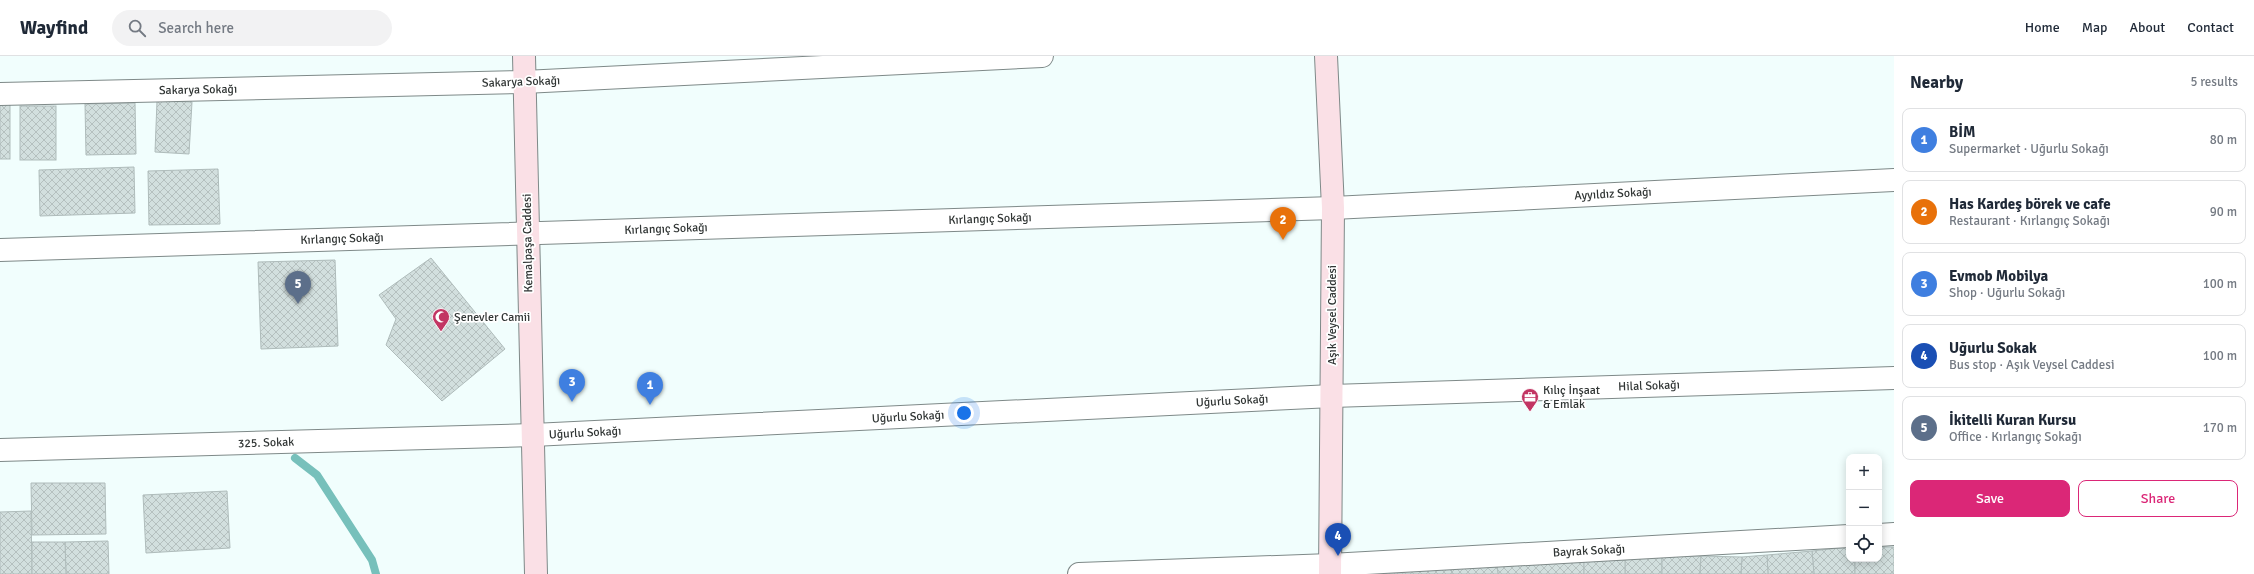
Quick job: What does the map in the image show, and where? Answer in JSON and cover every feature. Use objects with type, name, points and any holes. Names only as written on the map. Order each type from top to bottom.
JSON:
[{"type":"main road","name":"Kemalpaşa Caddesi","points":[[524,56],[536,574]]},
{"type":"main road","name":"Aşık Veysel Caddesi","points":[[1326,56],[1333,208],[1330,569]]},
{"type":"street","name":"Sakarya Sokağı","points":[[0,94],[524,82],[1042,56]]},
{"type":"street","name":"Ayyıldız Sokağı","points":[[1333,208],[1894,180]]},
{"type":"street","name":"Kırlangıç Sokağı","points":[[0,250],[1333,208]]},
{"type":"street","name":"Hilal Sokağı","points":[[1332,396],[1894,378]]},
{"type":"street","name":"Uğurlu Sokağı","points":[[533,435],[1332,396]]},
{"type":"street","name":"325. Sokak","points":[[0,450],[533,435]]},
{"type":"street","points":[[1882,535],[1894,534]]},
{"type":"street","name":"Bayrak Sokağı","points":[[1079,574],[1330,569],[1846,536]]},
{"type":"building","points":[[157,101],[192,102],[189,154],[155,152]]},
{"type":"building","points":[[135,103],[136,154],[86,155],[85,104]]},
{"type":"building","points":[[0,104],[10,104],[10,159],[0,159]]},
{"type":"building","points":[[20,106],[56,106],[56,160],[20,160]]},
{"type":"building","points":[[134,167],[135,213],[40,216],[39,170]]},
{"type":"building","points":[[218,169],[220,224],[149,225],[148,171]]},
{"type":"building","name":"Şenevler Camii","points":[[431,258],[505,349],[442,401],[386,345],[396,319],[379,295]]},
{"type":"building","points":[[335,260],[338,346],[261,349],[258,262]]},
{"type":"building","points":[[31,483],[105,483],[106,534],[32,535]]},
{"type":"building","points":[[227,491],[230,548],[146,553],[143,495]]},
{"type":"building","points":[[31,511],[32,574],[0,574],[0,512]]},
{"type":"building","points":[[108,541],[109,574],[66,574],[65,542]]},
{"type":"building","points":[[32,542],[65,542],[66,574],[32,574]]},
{"type":"building","points":[[1846,547],[1846,562],[1855,562],[1855,574],[1814,574],[1812,551]]},
{"type":"building","points":[[1882,547],[1894,547],[1894,574],[1855,574],[1855,562],[1882,562]]},
{"type":"building","points":[[1812,551],[1814,574],[1768,574],[1767,555]]},
{"type":"building","points":[[1662,555],[1662,574],[1625,574],[1625,560]]},
{"type":"building","points":[[1662,555],[1701,556],[1700,574],[1662,574]]},
{"type":"building","points":[[1767,555],[1768,574],[1741,574],[1742,557]]},
{"type":"building","points":[[1701,556],[1742,557],[1741,574],[1700,574]]},
{"type":"building","points":[[1584,560],[1584,574],[1498,574],[1497,564]]},
{"type":"building","points":[[1584,560],[1625,560],[1625,574],[1584,574]]},
{"type":"building","points":[[1497,564],[1498,574],[1452,574],[1451,567]]},
{"type":"building","points":[[1451,567],[1452,574],[1381,574],[1381,572]]},
{"type":"waterway","points":[[295,458],[317,475],[372,560],[376,574]]},
{"type":"place","name":"Has Kardeş börek ve cafe","points":[[1283,240]]},
{"type":"place","name":"İkitelli Kuran Kursu","points":[[298,304]]},
{"type":"place","name":"Şenevler Camii","points":[[441,332]]},
{"type":"place","name":"Evmob Mobilya","points":[[572,402]]},
{"type":"place","name":"BİM","points":[[650,405]]},
{"type":"place","name":"Kılıç İnşaat & Emlak","points":[[1530,412]]},
{"type":"place","name":"Uğurlu Sokak","points":[[1338,556]]}]
